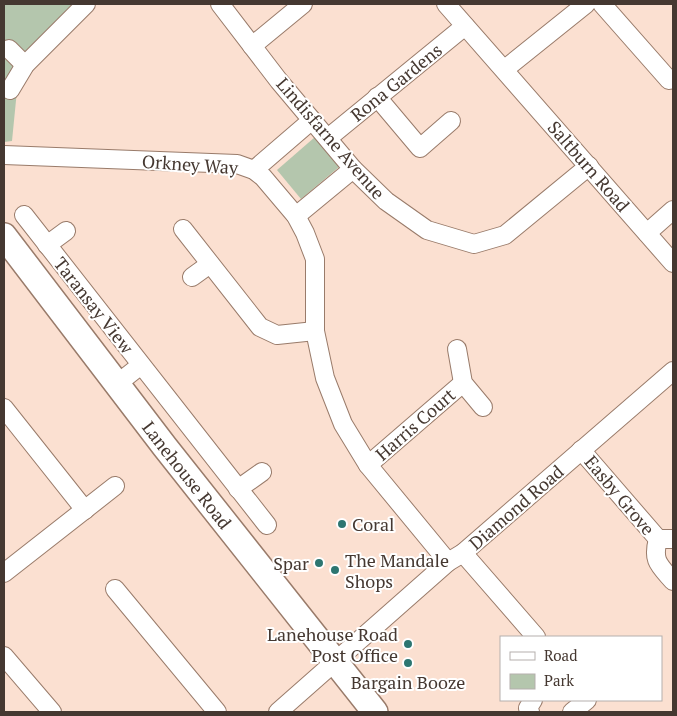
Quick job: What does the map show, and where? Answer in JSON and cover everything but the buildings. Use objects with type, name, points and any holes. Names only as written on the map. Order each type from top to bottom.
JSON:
[{"type":"street","name":"Lindisfarne Avenue","points":[[220,4],[353,169],[386,201],[427,230],[474,244],[505,235],[590,166]]},
{"type":"street","points":[[252,46],[303,4]]},
{"type":"street","name":"Saltburn Road","points":[[446,4],[506,70],[673,263]]},
{"type":"street","points":[[506,70],[586,4]]},
{"type":"street","points":[[602,4],[669,80]]},
{"type":"street","points":[[10,90],[25,65],[79,6]]},
{"type":"street","name":"Rona Gardens","points":[[328,138],[465,26]]},
{"type":"street","points":[[9,49],[25,65]]},
{"type":"street","points":[[377,97],[420,148],[451,121]]},
{"type":"street","points":[[254,170],[312,120]]},
{"type":"street","name":"Orkney Way","points":[[4,155],[237,164],[254,170],[263,177],[296,216],[315,259],[315,331],[325,378],[343,424],[368,465],[535,636]]},
{"type":"street","points":[[296,216],[353,169]]},
{"type":"street","points":[[647,233],[673,210]]},
{"type":"street","name":"Taransay View","points":[[24,215],[267,525]]},
{"type":"street","points":[[183,229],[260,328],[277,335],[315,331]]},
{"type":"street","name":"Taransay View","points":[[47,246],[66,231]]},
{"type":"street","name":"Lanehouse Road","points":[[4,236],[117,384],[375,712]]},
{"type":"street","points":[[192,277],[210,264]]},
{"type":"street","name":"Harris Court","points":[[457,349],[462,384],[483,407]]},
{"type":"street","points":[[117,384],[141,365]]},
{"type":"street","name":"Diamond Road","points":[[278,712],[673,371]]},
{"type":"street","name":"Harris Court","points":[[368,465],[462,384]]},
{"type":"street","points":[[4,408],[84,510]]},
{"type":"street","name":"Easby Grove","points":[[581,450],[666,539],[654,552],[657,562],[673,581]]},
{"type":"street","points":[[238,489],[262,472]]},
{"type":"street","points":[[4,573],[115,486]]},
{"type":"street","points":[[115,589],[217,712]]},
{"type":"street","points":[[4,656],[52,712]]},
{"type":"street","points":[[530,712],[528,708],[532,701]]},
{"type":"street","points":[[572,712],[586,701]]},
{"type":"green space","points":[[4,4],[83,4],[19,70],[12,141],[4,142]]},
{"type":"green space","points":[[315,137],[339,167],[301,199],[277,170]]},
{"type":"place","name":"Coral","points":[[342,524]]},
{"type":"place","name":"Spar","points":[[319,563]]},
{"type":"place","name":"The Mandale Shops","points":[[335,570]]},
{"type":"place","name":"Lanehouse Road Post Office","points":[[408,644]]},
{"type":"place","name":"Bargain Booze","points":[[408,663]]}]
